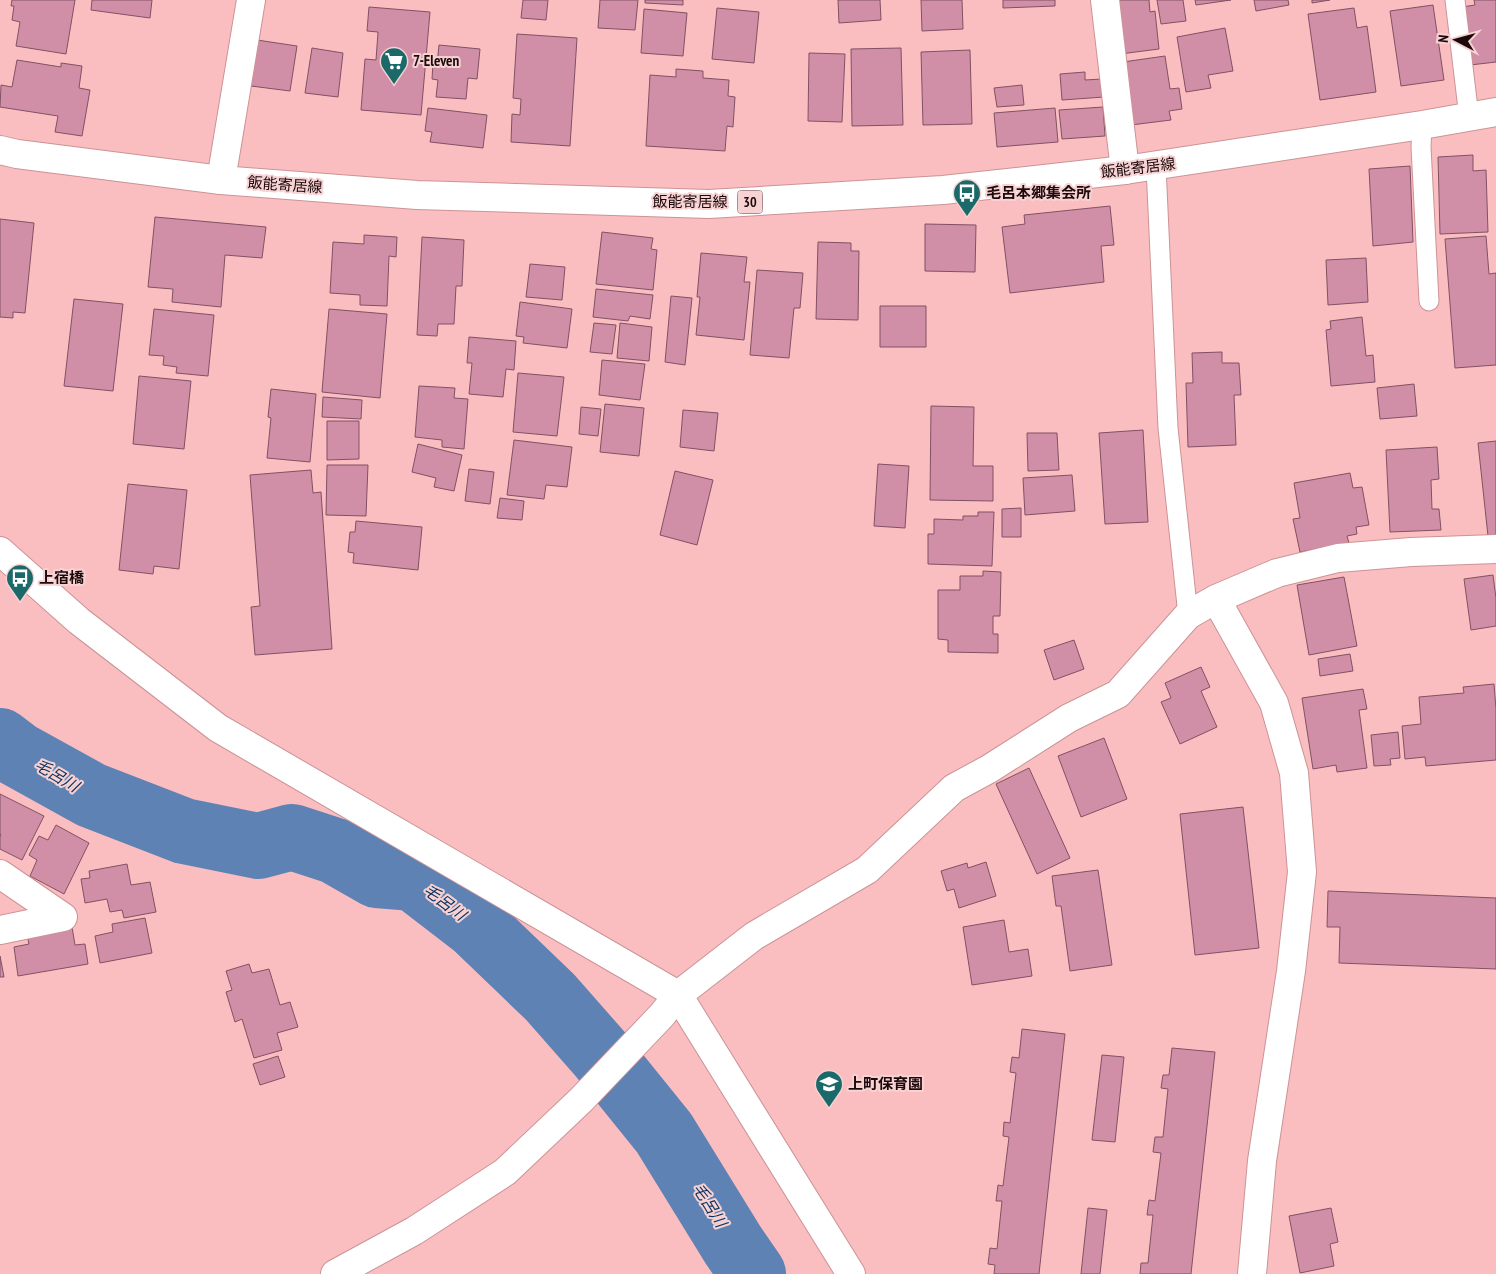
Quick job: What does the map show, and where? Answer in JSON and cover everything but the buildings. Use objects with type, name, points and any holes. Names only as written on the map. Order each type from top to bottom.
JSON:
[{"type":"street","points":[[221,180],[251,0]]},
{"type":"street","points":[[1105,0],[1125,170]]},
{"type":"street","name":"飯能寄居線","points":[[0,150],[17,154],[221,180],[417,195],[709,204],[942,190],[1125,170],[1496,112]]},
{"type":"street","points":[[335,1274],[414,1231],[505,1172],[582,1100],[670,1005],[754,936],[867,870],[954,788],[989,769],[1069,718],[1118,694],[1188,615],[1216,599],[1277,573],[1338,558],[1411,552],[1496,550]]},
{"type":"street","points":[[0,551],[79,621],[218,728],[670,1005],[851,1274]]},
{"type":"street","points":[[1216,599],[1274,703],[1294,773],[1302,872],[1291,971],[1262,1161],[1252,1274]]},
{"type":"street","points":[[0,874],[63,917],[0,930]]},
{"type":"lane","points":[[1455,0],[1469,117]]},
{"type":"lane","points":[[1422,125],[1421,146],[1428,301]]},
{"type":"lane","points":[[1156,166],[1168,428],[1188,615]]},
{"type":"waterway","name":"毛呂川","points":[[0,741],[17,754],[91,795],[184,831],[258,846],[292,837],[335,851],[377,875],[414,878],[475,925],[550,997],[601,1055],[664,1133],[753,1274]]},
{"type":"place","name":"7-Eleven","points":[[394,85]]},
{"type":"place","name":"毛呂本郷集会所","points":[[967,217]]},
{"type":"place","name":"上宿橋","points":[[20,602]]},
{"type":"place","name":"上町保育園","points":[[829,1108]]}]
